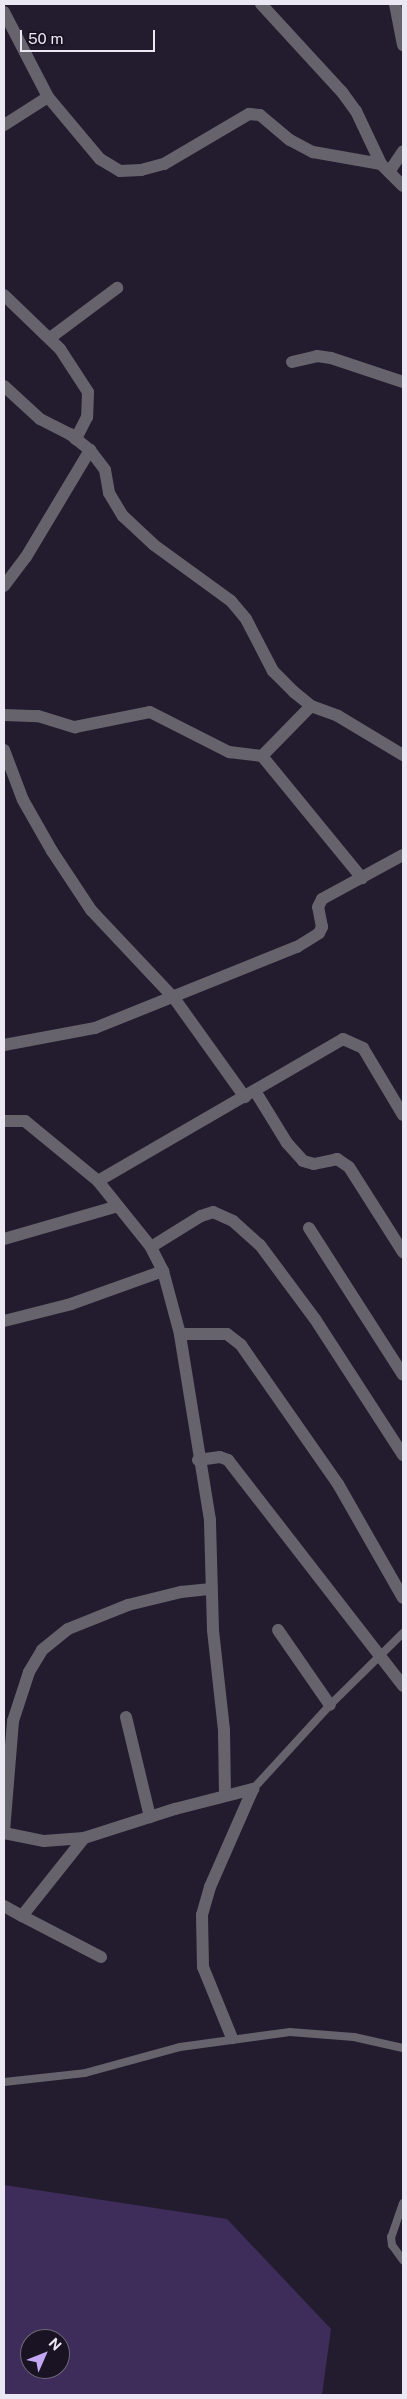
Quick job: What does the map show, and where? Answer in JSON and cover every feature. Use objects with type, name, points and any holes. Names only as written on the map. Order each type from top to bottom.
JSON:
[{"type":"street","points":[[261,4],[342,92],[356,111],[385,168],[403,186]]},
{"type":"street","points":[[395,4],[403,45]]},
{"type":"street","points":[[4,12],[48,97],[100,159],[120,171],[142,170],[164,164],[249,114],[260,115],[290,140],[313,152],[385,168]]},
{"type":"street","points":[[4,125],[48,97]]},
{"type":"street","points":[[385,168],[403,151]]},
{"type":"street","points":[[50,338],[117,288]]},
{"type":"street","points":[[4,295],[50,338],[88,392],[87,417],[76,438]]},
{"type":"street","points":[[292,362],[317,356],[331,358],[403,382]]},
{"type":"street","points":[[4,386],[40,419],[76,438],[90,450],[104,470],[109,493],[123,516],[154,545],[232,601],[246,619],[273,671],[311,706],[338,716],[403,755]]},
{"type":"street","points":[[4,586],[26,557],[90,450]]},
{"type":"street","points":[[262,756],[311,706]]},
{"type":"street","points":[[4,715],[38,716],[75,727],[150,712],[229,752],[262,756],[362,878]]},
{"type":"street","points":[[4,750],[23,800],[52,851],[92,910],[174,998],[286,1142],[303,1161],[314,1164],[337,1159],[349,1167],[403,1252]]},
{"type":"street","points":[[4,1045],[95,1028],[174,998],[313,939],[322,927],[318,907],[322,899],[403,855]]},
{"type":"street","points":[[98,1181],[343,1039],[362,1048],[403,1115]]},
{"type":"street","points":[[4,1121],[25,1121],[98,1181],[115,1207],[151,1247],[163,1271],[180,1334],[198,1460],[210,1520],[211,1589],[224,1730],[225,1795]]},
{"type":"street","points":[[4,1239],[115,1207]]},
{"type":"street","points":[[151,1247],[201,1216],[213,1212],[233,1221],[260,1245],[315,1319],[403,1455]]},
{"type":"street","points":[[309,1228],[403,1374]]},
{"type":"street","points":[[4,1322],[71,1304],[163,1271]]},
{"type":"street","points":[[180,1334],[227,1334],[241,1345],[338,1484],[403,1598]]},
{"type":"street","points":[[198,1460],[220,1457],[228,1460],[403,1686]]},
{"type":"street","points":[[211,1589],[181,1592],[128,1605],[68,1629],[42,1650],[29,1672],[13,1721],[4,1832],[44,1841],[84,1838],[150,1816],[253,1789]]},
{"type":"street","points":[[278,1630],[330,1705]]},
{"type":"street","points":[[126,1717],[150,1816]]},
{"type":"street","points":[[232,2038],[203,1967],[200,1940],[202,1915],[210,1887],[253,1789]]},
{"type":"street","points":[[22,1916],[84,1838]]},
{"type":"street","points":[[4,1906],[101,1957]]},
{"type":"lane","points":[[253,1789],[330,1705],[403,1633]]},
{"type":"lane","points":[[4,2082],[84,2073],[180,2047],[232,2038],[290,2032],[354,2037],[402,2046]]},
{"type":"lane","points":[[403,2203],[391,2237],[392,2245],[403,2260]]},
{"type":"shaded area","points":[[4,2185],[227,2219],[331,2329],[322,2395],[4,2395]]}]
